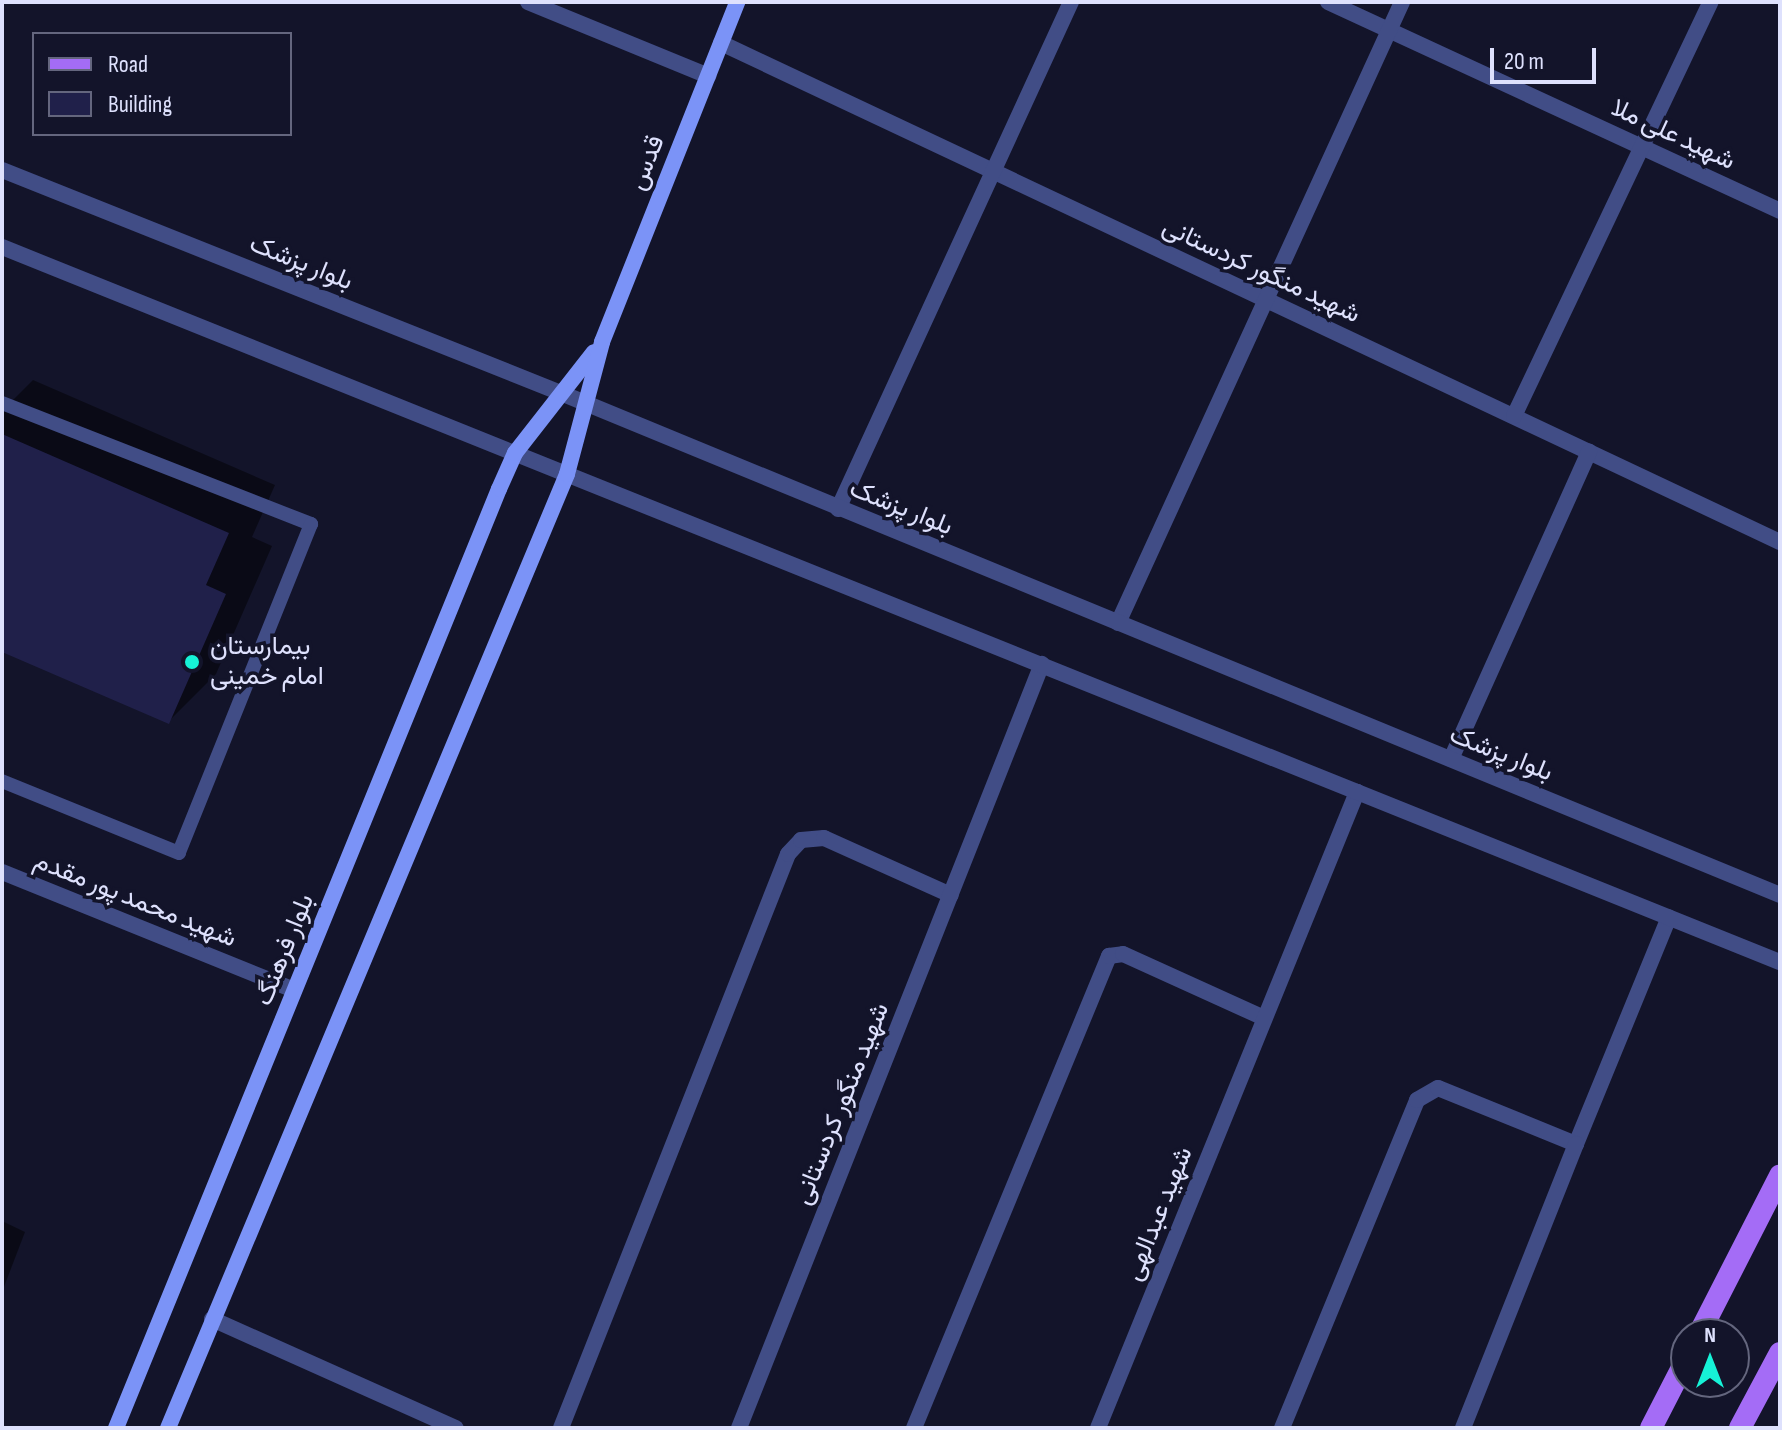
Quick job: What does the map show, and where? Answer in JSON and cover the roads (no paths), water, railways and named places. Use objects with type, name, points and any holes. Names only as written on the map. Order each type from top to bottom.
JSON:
[{"type":"main road","name":"قدس","points":[[602,342],[737,2]]},
{"type":"main road","name":"بلوار فرهنگ","points":[[116,1428],[515,453],[602,342]]},
{"type":"main road","points":[[168,1428],[567,474],[583,402],[602,342]]},
{"type":"main road","points":[[1707,1318],[1780,1176]]},
{"type":"main road","points":[[1740,1428],[1780,1353]]},
{"type":"main road","points":[[1651,1428],[1670,1391]]},
{"type":"street","points":[[528,2],[708,76]]},
{"type":"street","points":[[838,509],[1071,2]]},
{"type":"street","name":"شهید علی ملا","points":[[1328,2],[1780,211]]},
{"type":"street","points":[[1118,623],[1402,2]]},
{"type":"street","points":[[1514,416],[1711,2]]},
{"type":"street","name":"شهید منگور کردستانی","points":[[721,43],[1780,542]]},
{"type":"street","name":"بلوار پزشک","points":[[2,170],[561,393],[1780,895]]},
{"type":"street","points":[[2,247],[1780,962]]},
{"type":"street","points":[[1451,759],[1589,452]]},
{"type":"street","name":"شهید منگور کردستانی","points":[[739,1428],[1042,664]]},
{"type":"street","name":"شهید عبدالهی","points":[[1098,1428],[1357,792]]},
{"type":"street","points":[[561,1428],[788,854],[801,840],[824,838],[951,895]]},
{"type":"street","name":"شهید محمد پور مقدم","points":[[3,875],[294,990]]},
{"type":"street","points":[[1463,1428],[1669,917]]},
{"type":"street","points":[[914,1428],[1109,956],[1123,954],[1264,1018]]},
{"type":"street","points":[[1282,1428],[1417,1100],[1438,1088],[1576,1144]]},
{"type":"street","points":[[212,1319],[456,1428]]},
{"type":"lane","points":[[2,403],[311,524],[179,853],[2,781]]},
{"type":"place","name":"بیمارستان امام خمینی","points":[[192,662]]}]
